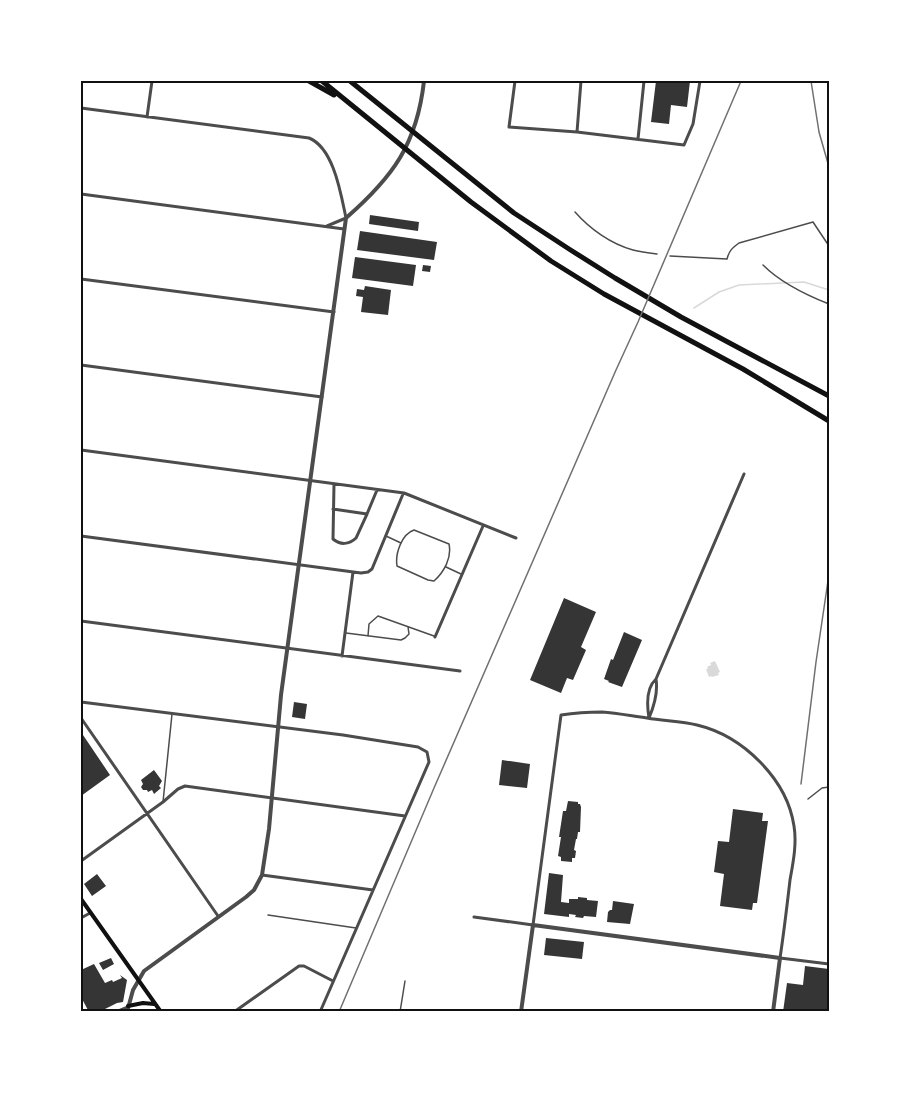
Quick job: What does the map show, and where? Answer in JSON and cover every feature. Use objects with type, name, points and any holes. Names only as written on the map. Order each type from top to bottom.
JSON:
[{"type":"highway","points":[[309,81],[346,102]]},
{"type":"highway","points":[[322,81],[471,202],[550,261],[604,294],[743,369],[829,421]]},
{"type":"highway","points":[[350,81],[514,213],[568,249],[681,317],[829,396]]},
{"type":"main road","points":[[81,899],[160,1012]]},
{"type":"main road","points":[[128,1006],[154,1004]]},
{"type":"street","points":[[147,117],[152,81]]},
{"type":"street","points":[[327,225],[346,218],[369,198],[394,169],[410,139],[420,110],[424,81]]},
{"type":"street","points":[[515,81],[509,127],[577,132],[684,145],[693,124],[700,81]]},
{"type":"street","points":[[577,132],[581,81]]},
{"type":"street","points":[[638,139],[644,81]]},
{"type":"street","points":[[81,108],[314,140],[323,148],[333,169],[346,218],[277,727],[278,741],[262,875],[254,890],[144,971],[133,990],[127,1012]]},
{"type":"street","points":[[81,194],[346,229]]},
{"type":"street","points":[[81,279],[334,312]]},
{"type":"street","points":[[81,365],[322,397]]},
{"type":"street","points":[[81,450],[404,493],[516,538]]},
{"type":"street","points":[[649,719],[647,707],[652,683],[656,679],[744,474]]},
{"type":"street","points":[[334,484],[333,539],[342,544],[356,538],[377,490]]},
{"type":"street","points":[[81,536],[361,573],[372,569],[404,493]]},
{"type":"street","points":[[333,509],[366,514]]},
{"type":"street","points":[[435,637],[484,525]]},
{"type":"street","points":[[342,656],[353,572]]},
{"type":"street","points":[[81,621],[460,670]]},
{"type":"street","points":[[81,702],[343,735],[418,747],[427,752],[429,762],[320,1012]]},
{"type":"street","points":[[521,1012],[561,715],[584,712],[603,712],[696,724],[720,734],[750,753],[770,773],[780,788],[792,813],[795,847],[773,1012]]},
{"type":"street","points":[[81,718],[218,916]]},
{"type":"street","points":[[81,861],[185,786],[405,816]]},
{"type":"street","points":[[262,875],[374,890]]},
{"type":"street","points":[[81,918],[90,913]]},
{"type":"street","points":[[474,917],[829,964]]},
{"type":"street","points":[[234,1012],[299,966],[304,966],[334,981]]},
{"type":"street","points":[[116,1012],[128,1006]]},
{"type":"lane","points":[[575,212],[585,224],[608,239],[633,250],[657,254]]},
{"type":"lane","points":[[670,256],[727,259],[732,248],[739,243],[813,222],[829,246]]},
{"type":"lane","points":[[763,265],[788,284],[829,304]]},
{"type":"lane","points":[[414,530],[448,544],[450,550],[446,566],[434,581],[397,566],[398,552],[408,532],[414,530]]},
{"type":"lane","points":[[386,536],[402,543]]},
{"type":"lane","points":[[446,566],[462,574]]},
{"type":"lane","points":[[368,636],[369,624],[378,616],[435,637]]},
{"type":"lane","points":[[346,633],[401,640],[409,634],[408,626]]},
{"type":"lane","points":[[163,802],[172,713]]},
{"type":"lane","points":[[808,799],[822,788],[829,787]]},
{"type":"lane","points":[[268,915],[357,928]]},
{"type":"lane","points":[[400,1012],[405,981]]},
{"type":"shaded area","points":[[715,661],[719,675],[709,677],[706,669],[711,665],[710,663]]},
{"type":"building","points":[[656,81],[690,81],[687,107],[671,105],[669,124],[651,122]]},
{"type":"building","points":[[370,215],[419,222],[418,231],[369,224]]},
{"type":"building","points":[[360,231],[437,242],[434,260],[357,250]]},
{"type":"building","points":[[355,257],[416,265],[413,286],[352,278]]},
{"type":"building","points":[[423,265],[431,266],[430,272],[422,271]]},
{"type":"building","points":[[365,286],[391,290],[388,315],[361,312],[363,297],[356,296],[357,289],[364,290]]},
{"type":"building","points":[[564,598],[596,612],[581,647],[586,650],[573,680],[567,678],[561,693],[530,680]]},
{"type":"building","points":[[624,632],[642,640],[622,687],[604,679]]},
{"type":"building","points":[[294,702],[307,704],[305,719],[292,717]]},
{"type":"building","points":[[83,735],[110,775],[81,796],[81,736]]},
{"type":"building","points":[[502,760],[530,764],[527,788],[499,785]]},
{"type":"building","points":[[154,770],[162,781],[159,786],[161,788],[154,794],[152,790],[148,792],[143,790],[141,780]]},
{"type":"building","points":[[568,801],[578,802],[581,807],[580,832],[576,839],[575,858],[572,858],[572,862],[561,861],[561,857],[558,856],[563,811],[566,811]]},
{"type":"building","points":[[733,809],[763,813],[762,821],[768,821],[757,903],[753,903],[752,910],[720,906],[724,874],[714,872],[718,841],[729,842]]},
{"type":"building","points":[[549,873],[563,875],[561,902],[569,903],[569,899],[578,899],[578,897],[598,901],[596,917],[544,914]]},
{"type":"building","points":[[97,874],[106,886],[92,896],[84,884]]},
{"type":"building","points":[[613,901],[634,904],[630,924],[607,922]]},
{"type":"building","points":[[546,938],[584,942],[582,959],[544,955]]},
{"type":"building","points":[[111,958],[114,964],[103,970],[99,963]]},
{"type":"building","points":[[94,964],[105,983],[122,978],[120,975],[127,980],[123,1002],[99,1012],[89,1012],[81,997],[81,970]]},
{"type":"building","points":[[805,966],[829,969],[829,1012],[783,1012],[787,983],[803,985]]},
{"type":"waterway","points":[[694,308],[719,292],[739,285],[804,282],[829,290]]},
{"type":"railway","points":[[339,1012],[741,81]]},
{"type":"railway","points":[[811,81],[819,132],[829,167]]},
{"type":"railway","points":[[801,784],[829,574]]}]
